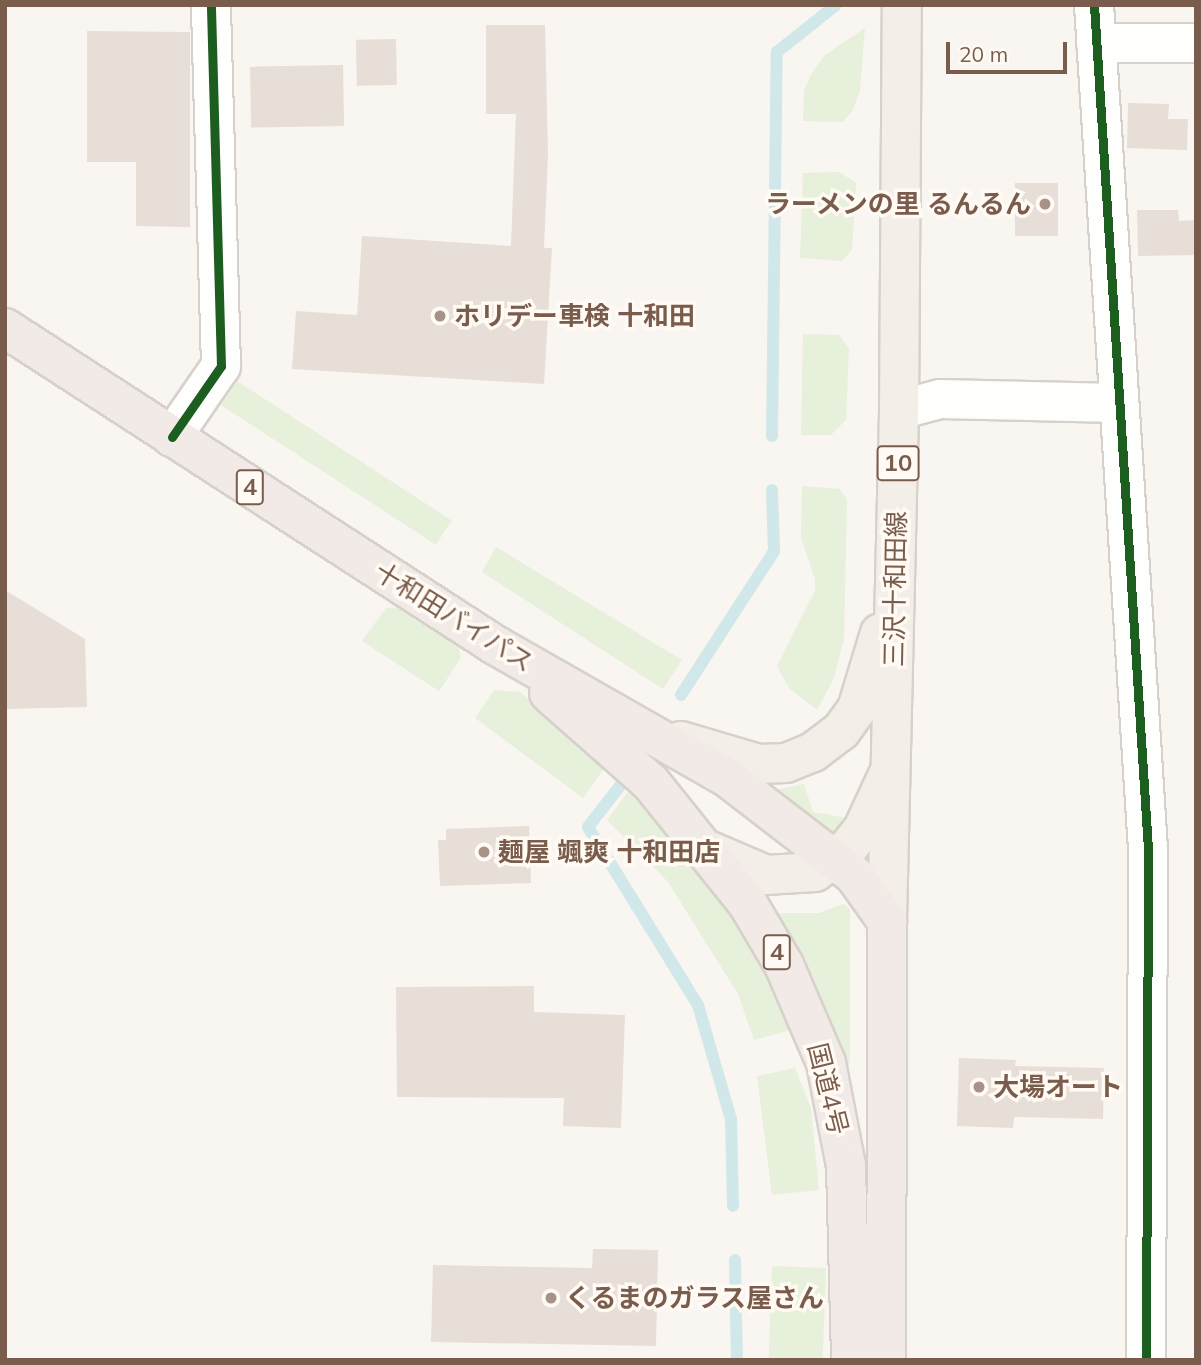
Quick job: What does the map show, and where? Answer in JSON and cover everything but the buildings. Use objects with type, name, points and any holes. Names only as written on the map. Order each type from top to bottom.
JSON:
[{"type":"highway","name":"十和田バイパス","points":[[5,328],[495,645],[643,727],[728,778],[853,875],[887,921]]},
{"type":"highway","name":"国道4号","points":[[495,645],[651,783],[710,851],[784,965],[826,1063],[846,1166],[851,1360]]},
{"type":"highway","name":"国道4号","points":[[886,1360],[887,921]]},
{"type":"main road","name":"三沢十和田線","points":[[887,921],[899,410],[902,5]]},
{"type":"main road","name":"10","points":[[643,727],[718,755],[759,764],[786,763],[813,752],[841,732],[857,709],[895,574]]},
{"type":"main road","name":"10","points":[[710,851],[766,875],[815,872],[835,859],[863,829],[891,769]]},
{"type":"street","points":[[172,437],[221,366],[211,5]]},
{"type":"street","points":[[1094,5],[1147,850],[1146,1360]]},
{"type":"street","points":[[1096,43],[1196,43]]},
{"type":"street","points":[[899,410],[940,399],[1118,403]]},
{"type":"green space","points":[[865,28],[860,90],[853,110],[843,122],[803,121],[804,90],[812,73],[825,55]]},
{"type":"green space","points":[[839,172],[856,183],[852,250],[842,261],[800,258],[803,173]]},
{"type":"green space","points":[[803,334],[839,335],[849,348],[846,420],[831,435],[801,435]]},
{"type":"green space","points":[[237,381],[452,520],[436,545],[221,405]]},
{"type":"green space","points":[[802,486],[840,489],[847,499],[844,639],[834,678],[817,710],[789,688],[777,666],[815,591],[815,579],[801,538]]},
{"type":"green space","points":[[496,547],[682,660],[663,689],[482,572]]},
{"type":"green space","points":[[401,607],[457,642],[461,658],[439,691],[362,641],[386,608]]},
{"type":"green space","points":[[494,690],[520,692],[608,763],[583,798],[475,718]]},
{"type":"green space","points":[[804,784],[813,812],[848,818],[837,835],[824,830],[769,791]]},
{"type":"green space","points":[[630,789],[641,797],[760,950],[791,1030],[754,1040],[738,994],[668,882],[607,820]]},
{"type":"green space","points":[[843,904],[850,909],[850,1056],[849,1066],[842,1067],[828,1018],[779,913],[819,913]]},
{"type":"green space","points":[[795,1068],[811,1108],[819,1190],[772,1195],[757,1076]]},
{"type":"green space","points":[[772,1266],[826,1268],[823,1360],[769,1360]]},
{"type":"waterway","points":[[772,436],[777,52],[836,5]]},
{"type":"waterway","points":[[681,695],[774,551],[772,490]]},
{"type":"waterway","points":[[623,782],[588,827],[698,1005],[731,1119],[733,1206]]},
{"type":"waterway","points":[[735,1260],[737,1360]]},
{"type":"cycle path","points":[[172,437],[221,366],[211,5]]},
{"type":"cycle path","points":[[1094,5],[1148,850],[1146,1360]]},
{"type":"place","name":"ラーメンの里 るんるん","points":[[1045,204]]},
{"type":"place","name":"ホリデー車検 十和田","points":[[440,316]]},
{"type":"place","name":"麺屋 颯爽 十和田店","points":[[484,852]]},
{"type":"place","name":"大場オート","points":[[979,1087]]},
{"type":"place","name":"くるまのガラス屋さん","points":[[551,1298]]}]
